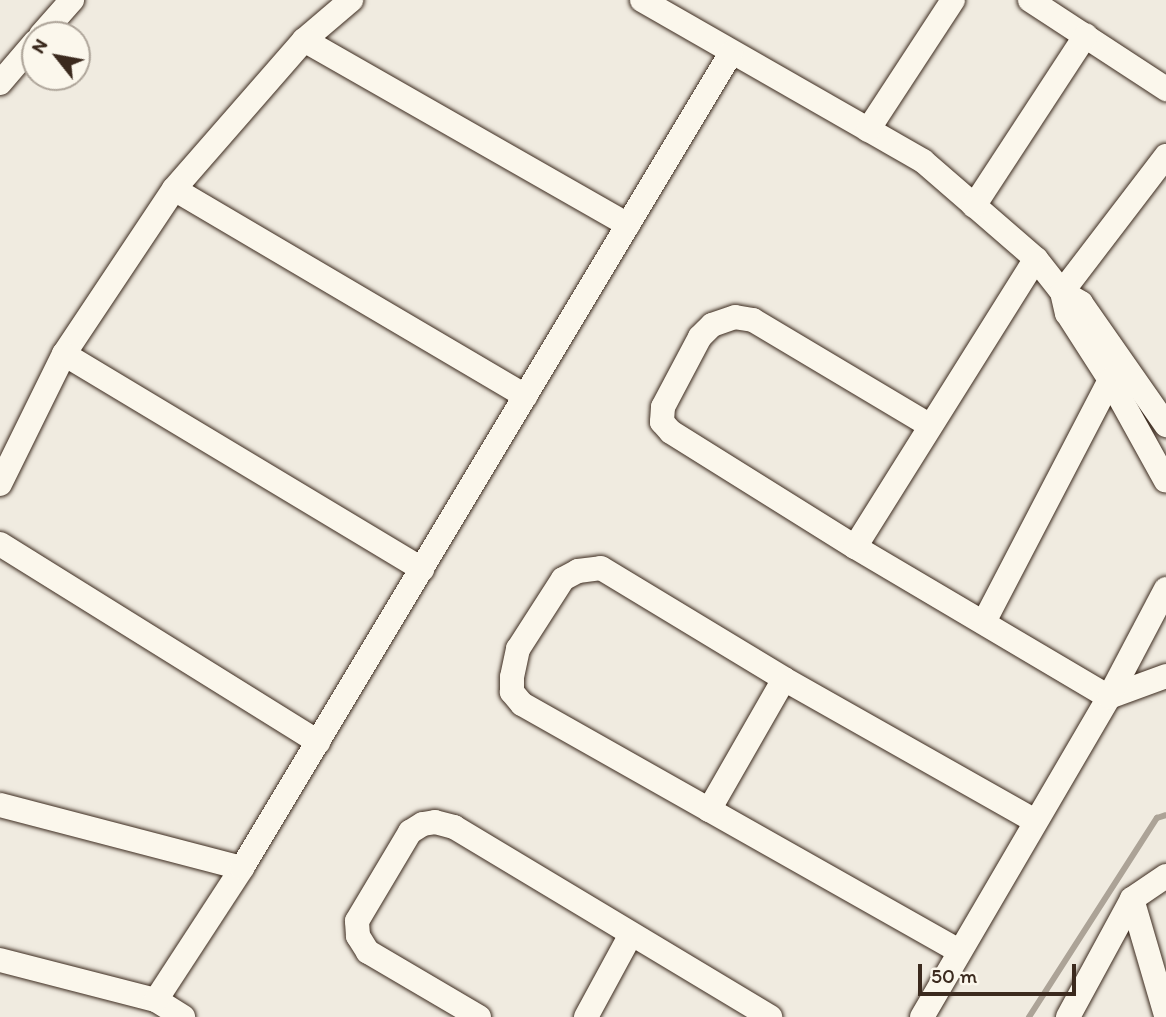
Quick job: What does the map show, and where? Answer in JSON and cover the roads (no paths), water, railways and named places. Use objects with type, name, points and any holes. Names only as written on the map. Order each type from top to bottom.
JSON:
[{"type":"street","points":[[53,21],[72,0]]},
{"type":"street","points":[[0,484],[64,354],[174,189],[304,40],[351,0]]},
{"type":"street","points":[[642,0],[923,161],[1036,259],[1062,292],[1082,303],[1120,374],[1166,481]]},
{"type":"street","points":[[868,130],[953,0]]},
{"type":"street","points":[[1030,0],[1166,89]]},
{"type":"street","points":[[974,206],[1086,35]]},
{"type":"street","points":[[304,40],[628,225]]},
{"type":"street","points":[[156,1000],[243,868],[731,53]]},
{"type":"street","points":[[0,83],[21,58]]},
{"type":"street","points":[[1062,292],[1166,156]]},
{"type":"street","points":[[174,189],[526,396]]},
{"type":"street","points":[[855,547],[929,425],[1036,259]]},
{"type":"street","points":[[929,425],[753,320],[735,317],[712,326],[700,337],[663,407],[662,422],[671,432],[855,547],[1109,696]]},
{"type":"street","points":[[64,354],[422,569]]},
{"type":"street","points":[[1120,374],[1162,407]]},
{"type":"street","points":[[985,622],[1120,374]]},
{"type":"street","points":[[0,544],[318,742]]},
{"type":"street","points":[[959,951],[522,704],[512,692],[518,649],[563,579],[579,571],[601,568],[784,679],[1035,821]]},
{"type":"street","points":[[922,1017],[1109,696],[1166,589]]},
{"type":"street","points":[[1109,696],[1166,676]]},
{"type":"street","points":[[709,810],[784,679]]},
{"type":"street","points":[[0,805],[243,868]]},
{"type":"street","points":[[479,1017],[368,952],[358,936],[357,921],[410,832],[423,824],[435,822],[454,827],[770,1017]]},
{"type":"street","points":[[1068,1017],[1132,899],[1166,876]]},
{"type":"street","points":[[1132,899],[1166,1015]]},
{"type":"street","points":[[586,1017],[631,934]]},
{"type":"street","points":[[0,960],[156,1000],[183,1017]]},
{"type":"waterway","points":[[1029,1017],[1157,818],[1166,815]]}]
